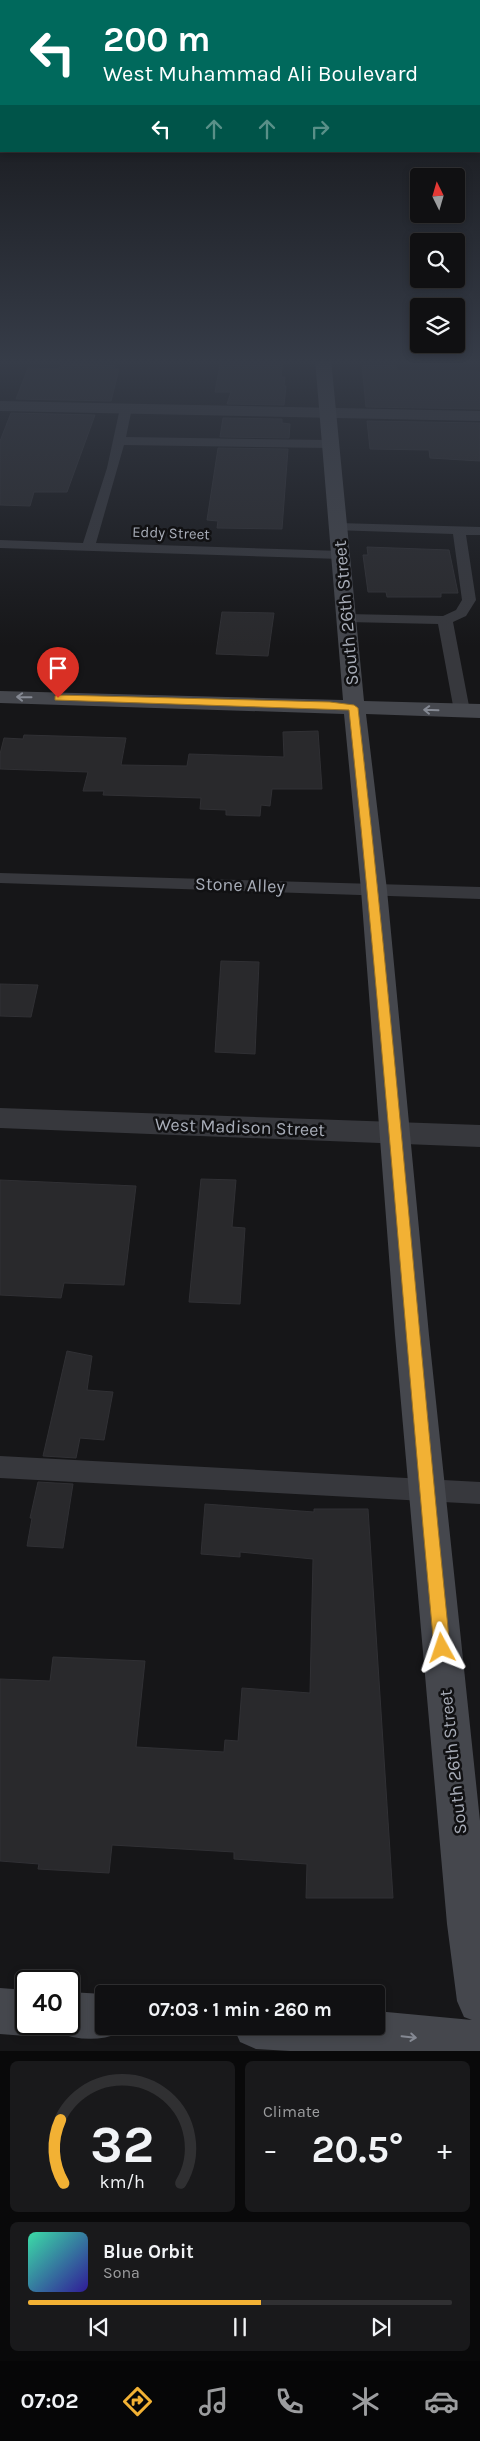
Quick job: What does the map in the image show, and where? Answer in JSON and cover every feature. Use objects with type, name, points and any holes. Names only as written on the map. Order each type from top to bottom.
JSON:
[{"type":"street","name":"South 26th Street","points":[[331,455],[354,708],[374,890],[427,1491],[469,1924],[480,2001]]},
{"type":"street","points":[[0,696],[330,705],[354,708],[471,711]]},
{"type":"street","name":"West Madison Street","points":[[0,1118],[480,1136]]},
{"type":"street","points":[[0,2011],[15,2012]]},
{"type":"street","points":[[80,2016],[95,2016]]},
{"type":"street","points":[[293,2035],[314,2040],[480,2044]]},
{"type":"lane","points":[[88,547],[115,455]]},
{"type":"lane","points":[[347,618],[445,620],[461,613],[469,600],[459,530]]},
{"type":"lane","name":"Eddy Street","points":[[0,544],[88,547],[340,541],[459,530],[480,531]]},
{"type":"lane","points":[[445,620],[471,711]]},
{"type":"lane","name":"Stone Alley","points":[[0,878],[480,893]]},
{"type":"lane","points":[[0,1467],[480,1493]]},
{"type":"building","points":[[0,455],[81,455],[67,492],[34,492],[30,506],[0,505]]},
{"type":"building","points":[[217,455],[288,455],[282,529],[217,528],[218,521],[207,520]]},
{"type":"building","points":[[430,455],[480,455],[480,461],[430,458]]},
{"type":"building","points":[[367,547],[449,550],[458,593],[441,593],[441,597],[387,597],[386,592],[368,592],[363,555],[368,555]]},
{"type":"building","points":[[222,612],[274,613],[268,656],[216,654]]},
{"type":"building","points":[[318,731],[322,789],[272,789],[270,806],[261,805],[260,816],[226,815],[226,810],[200,809],[201,798],[103,795],[104,791],[83,791],[88,772],[0,769],[0,754],[4,738],[23,739],[24,735],[126,738],[121,765],[187,766],[189,754],[284,757],[283,732]]},
{"type":"building","points":[[221,961],[259,962],[255,1054],[215,1052]]},
{"type":"building","points":[[0,984],[38,985],[31,1017],[0,1016]]},
{"type":"building","points":[[201,1179],[236,1180],[232,1227],[245,1228],[240,1304],[189,1302]]},
{"type":"building","points":[[0,1180],[136,1186],[124,1285],[64,1283],[61,1298],[0,1295]]},
{"type":"building","points":[[67,1351],[92,1356],[87,1390],[113,1392],[104,1440],[80,1438],[76,1458],[43,1456]]},
{"type":"building","points":[[38,1482],[73,1484],[63,1548],[27,1546],[32,1518],[30,1518]]},
{"type":"building","points":[[205,1504],[314,1512],[314,1509],[368,1509],[393,1898],[306,1898],[307,1864],[234,1859],[234,1852],[112,1845],[109,1873],[38,1869],[39,1864],[0,1861],[0,1679],[50,1681],[53,1657],[145,1661],[136,1747],[224,1752],[225,1740],[238,1741],[242,1688],[310,1693],[313,1559],[240,1552],[240,1557],[201,1554]]},
{"type":"route","points":[[58,698],[330,705],[354,708],[374,890],[412,1335],[442,1648]]}]
